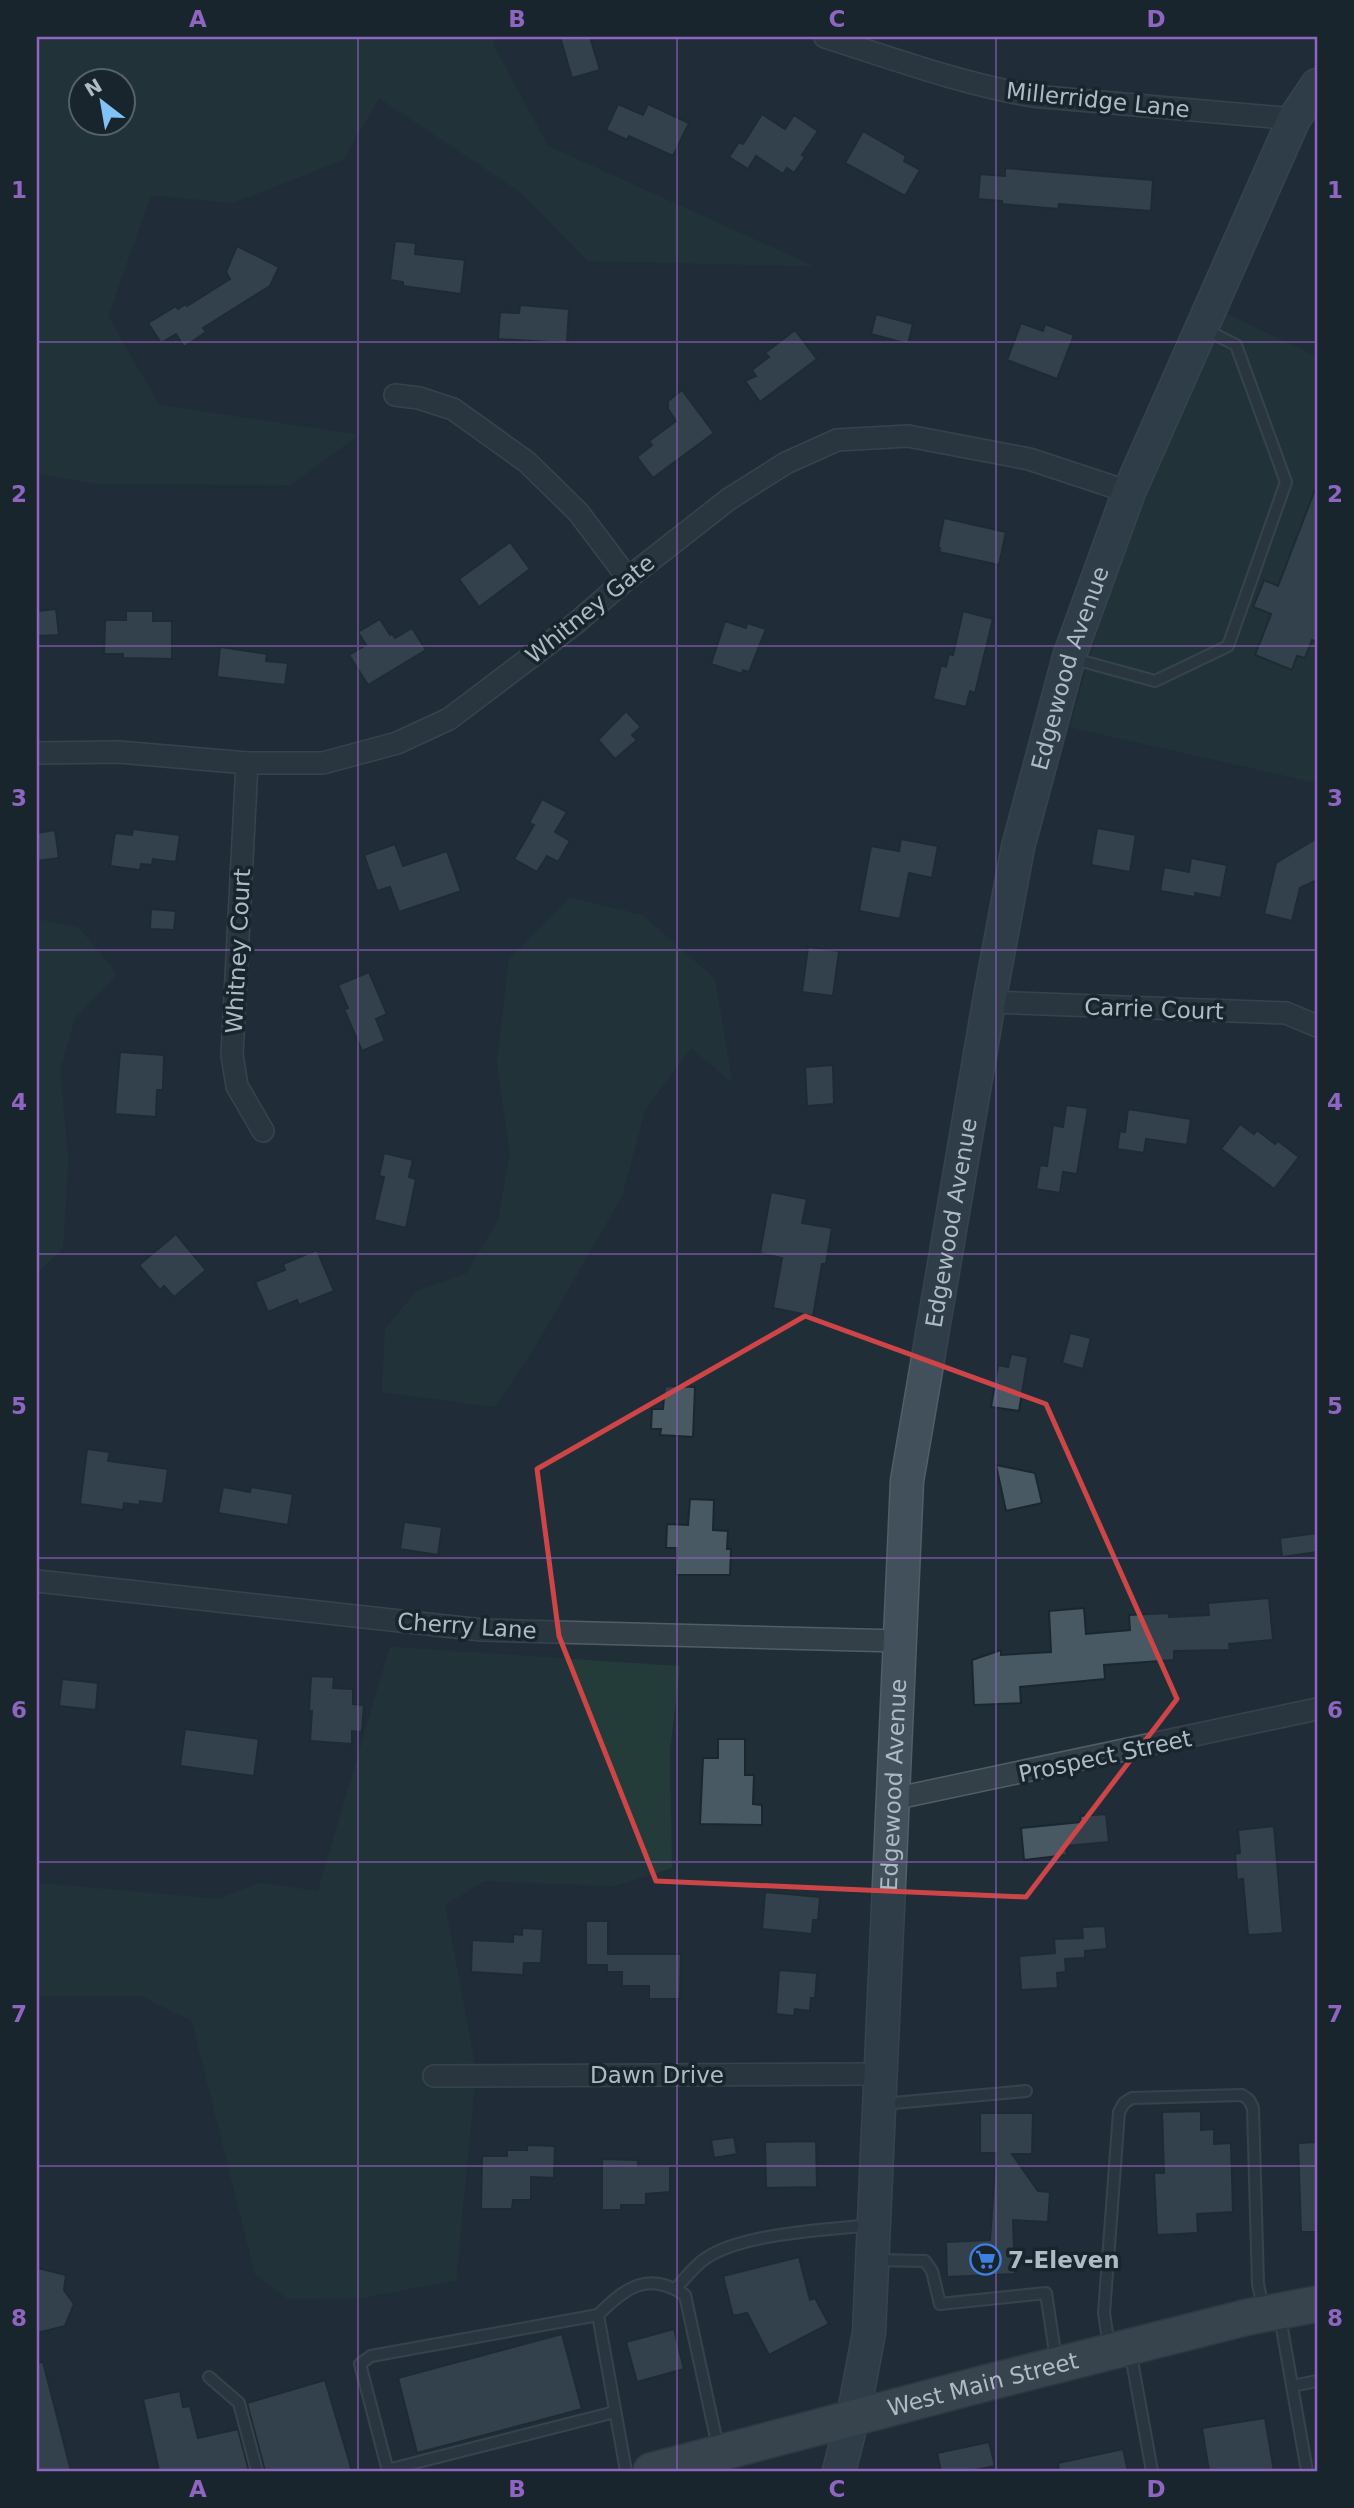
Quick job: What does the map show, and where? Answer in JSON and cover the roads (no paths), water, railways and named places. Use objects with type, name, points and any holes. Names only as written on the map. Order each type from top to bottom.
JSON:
[{"type":"main road","name":"Edgewood Avenue","points":[[839,2471],[853,2417],[869,2333],[907,1481],[1018,847],[1069,657],[1129,492],[1294,119],[1317,85]]},
{"type":"main road","name":"West Main Street","points":[[662,2470],[853,2417],[1119,2350],[1317,2304]]},
{"type":"street","name":"Millerridge Lane","points":[[825,37],[1007,92],[1294,119]]},
{"type":"street","points":[[395,395],[419,398],[453,409],[527,462],[578,512],[628,578]]},
{"type":"street","name":"Whitney Gate","points":[[37,753],[119,752],[247,763],[323,763],[397,743],[449,719],[576,623],[628,578],[729,499],[786,463],[837,440],[908,436],[1029,459],[1129,492]]},
{"type":"street","name":"Whitney Court","points":[[247,763],[233,1064],[237,1086],[263,1131]]},
{"type":"street","name":"Carrie Court","points":[[989,1002],[1286,1013],[1317,1026]]},
{"type":"street","name":"Cherry Lane","points":[[37,1581],[482,1630],[899,1641]]},
{"type":"street","name":"Prospect Street","points":[[893,1799],[1317,1709]]},
{"type":"street","name":"Dawn Drive","points":[[434,2076],[880,2089]]},
{"type":"lane","points":[[1069,657],[1155,681],[1228,646],[1286,482],[1236,345],[1202,327]]},
{"type":"lane","points":[[880,2089],[1026,2091]]},
{"type":"lane","points":[[1152,2471],[1119,2350],[1104,2313],[1119,2112],[1132,2098],[1242,2095],[1249,2100],[1253,2108],[1258,2284],[1272,2313],[1292,2386],[1307,2471]]},
{"type":"lane","points":[[675,2289],[702,2261],[722,2250],[771,2237],[874,2225]]},
{"type":"lane","points":[[872,2260],[925,2262],[932,2271],[940,2304],[1046,2293],[1057,2366]]},
{"type":"lane","points":[[615,2412],[388,2470],[360,2364],[372,2356],[598,2315],[617,2296],[635,2286],[652,2283],[669,2285],[684,2295],[719,2453]]},
{"type":"lane","points":[[598,2315],[626,2471]]},
{"type":"lane","points":[[209,2377],[239,2403],[257,2471]]},
{"type":"lane","points":[[1292,2386],[1317,2381]]},
{"type":"place","name":"7-Eleven","points":[[985,2260]]}]
